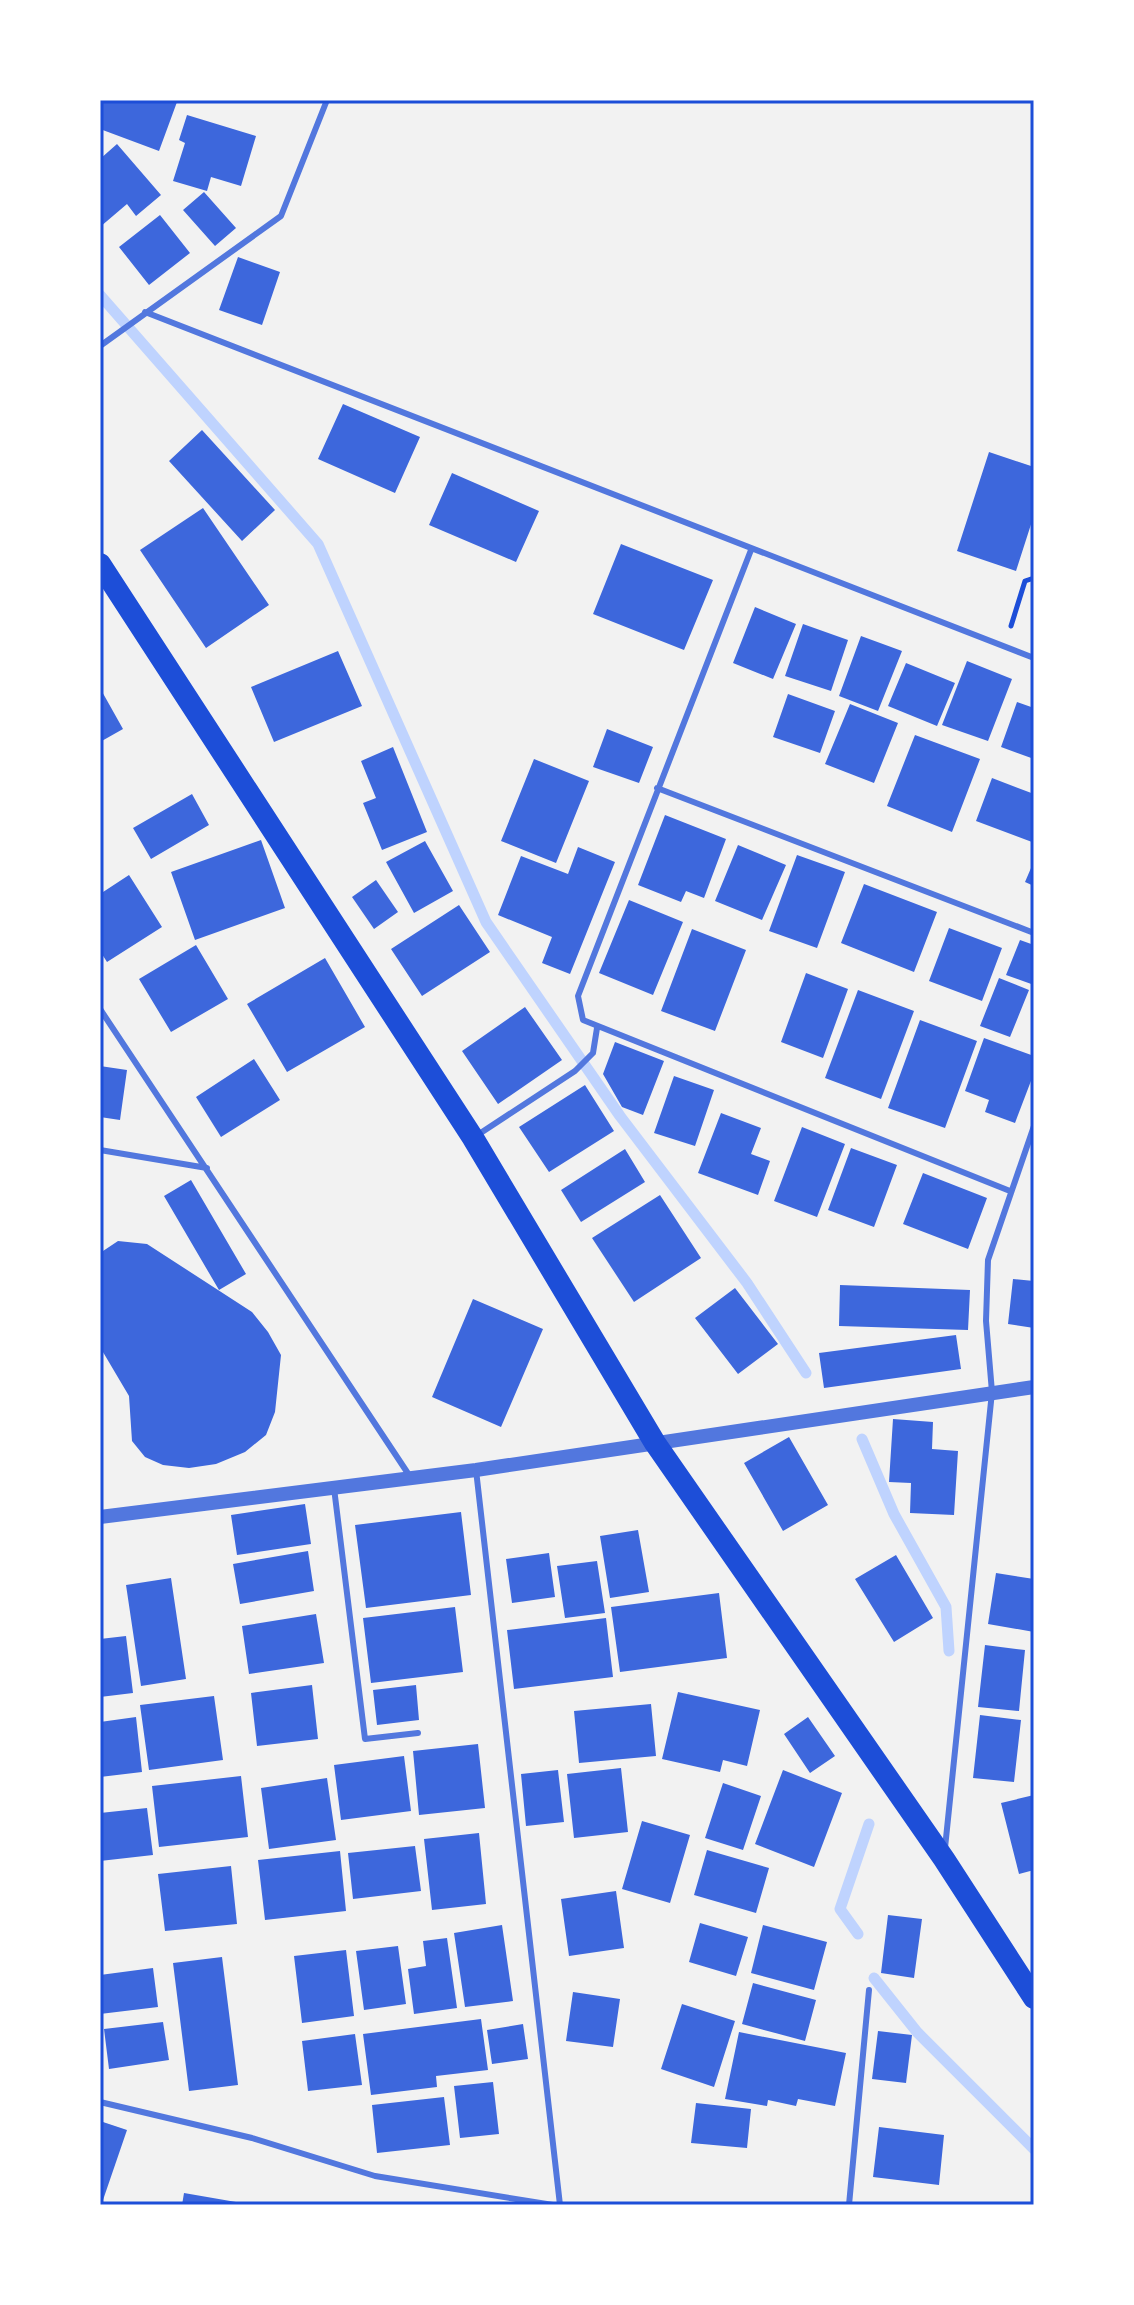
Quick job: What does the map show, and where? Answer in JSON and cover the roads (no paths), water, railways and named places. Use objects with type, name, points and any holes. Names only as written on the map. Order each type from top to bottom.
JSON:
[{"type":"highway","points":[[100,564],[473,1138],[655,1443],[944,1859],[1034,1998]]},
{"type":"street","points":[[100,1517],[476,1470],[1034,1387]]},
{"type":"lane","points":[[100,346],[281,216],[327,100]]},
{"type":"lane","points":[[145,312],[1034,658]]},
{"type":"lane","points":[[751,550],[578,996],[583,1020],[1010,1191]]},
{"type":"lane","points":[[657,788],[1034,933]]},
{"type":"lane","points":[[100,1009],[411,1478]]},
{"type":"lane","points":[[473,1138],[575,1071],[593,1053],[597,1028]]},
{"type":"lane","points":[[944,1859],[992,1392],[986,1321],[988,1260],[1034,1126]]},
{"type":"lane","points":[[100,1150],[208,1168]]},
{"type":"lane","points":[[476,1470],[560,2205]]},
{"type":"lane","points":[[334,1488],[365,1739],[418,1733]]},
{"type":"lane","points":[[849,2205],[869,1990]]},
{"type":"lane","points":[[100,2102],[252,2138],[375,2176],[553,2205]]},
{"type":"waterway","points":[[100,295],[318,544],[486,922],[620,1116],[747,1283],[806,1373]]},
{"type":"waterway","points":[[862,1439],[894,1514],[946,1607],[949,1651]]},
{"type":"waterway","points":[[858,1934],[840,1909],[869,1824]]},
{"type":"waterway","points":[[874,1978],[917,2032],[1034,2149]]}]
